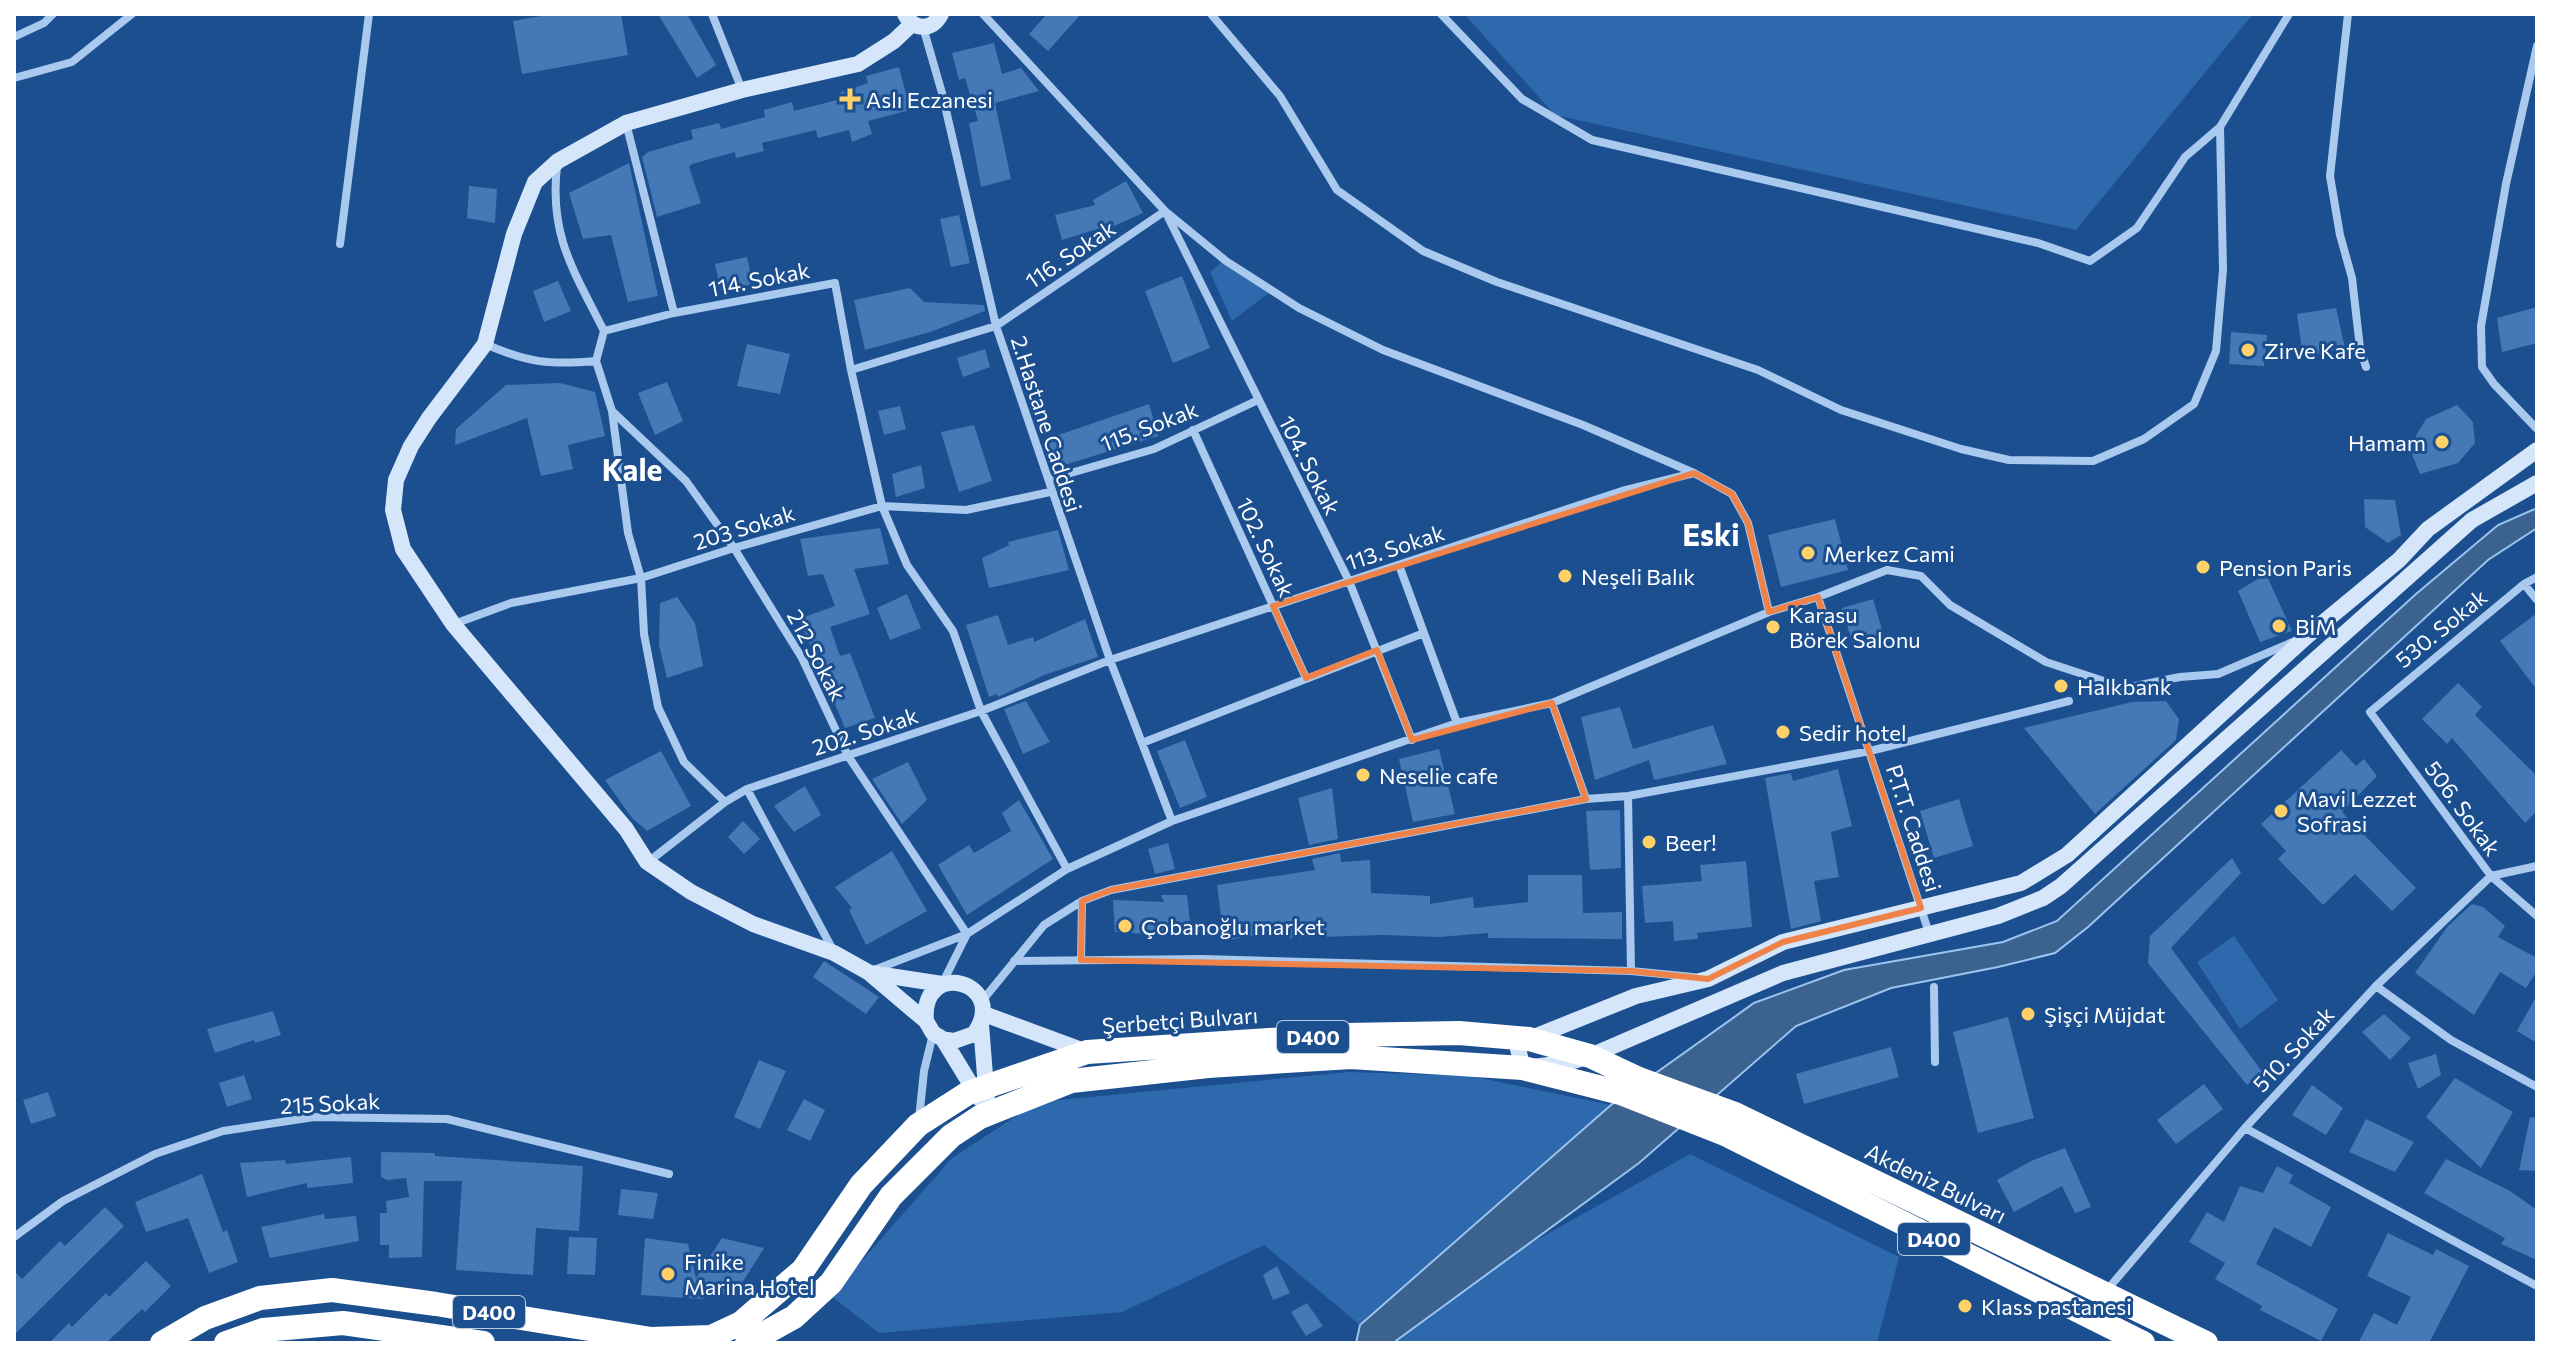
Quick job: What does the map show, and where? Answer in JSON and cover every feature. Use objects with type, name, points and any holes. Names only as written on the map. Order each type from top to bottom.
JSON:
[{"type":"highway","name":"Şerbetçi Bulvarı","points":[[162,1343],[205,1318],[260,1298],[332,1290],[651,1339],[711,1337],[741,1323],[803,1270],[861,1185],[918,1125],[980,1088],[1087,1052],[1345,1035],[1459,1033],[1529,1039],[1590,1056],[1630,1086]]},
{"type":"highway","name":"D400","points":[[747,1343],[794,1317],[831,1283],[891,1196],[951,1136],[988,1113],[1071,1081],[1208,1066],[1351,1057],[1523,1068],[1630,1086]]},
{"type":"highway","name":"Akdeniz Bulvarı","points":[[1630,1086],[1730,1124],[2206,1343]]},
{"type":"highway","name":"Akdeniz Bulvarı","points":[[1730,1124],[2143,1343]]},
{"type":"highway","name":"D400","points":[[226,1343],[263,1330],[343,1323],[483,1343]]},
{"type":"street","points":[[14,37],[44,23],[53,14]]},
{"type":"street","points":[[14,78],[72,62],[132,14]]},
{"type":"street","points":[[340,244],[369,14]]},
{"type":"street","points":[[712,14],[742,90]]},
{"type":"street","points":[[941,14],[936,23],[913,22],[894,41],[858,64],[742,90],[626,123],[558,161],[535,182],[514,234],[485,344],[411,446],[396,480],[393,510],[403,549],[453,624],[626,829],[647,862],[691,892],[753,924],[834,953],[868,972],[934,1031],[980,1088]]},
{"type":"street","points":[[983,14],[1165,211],[1226,261],[1299,308],[1383,350],[1583,425],[1694,473],[1732,494],[1748,523],[1769,612]]},
{"type":"street","points":[[1211,14],[1280,96],[1337,190],[1423,251],[1497,282],[1758,370],[1841,410],[1961,449],[2009,460],[2093,461],[2144,439],[2194,404],[2216,351],[2223,270],[2220,127]]},
{"type":"street","points":[[1441,14],[1522,99],[1592,140],[2038,243],[2090,261],[2137,228],[2185,157],[2220,127],[2289,14]]},
{"type":"street","points":[[2348,14],[2330,176],[2340,235],[2352,278],[2360,348],[2366,367]]},
{"type":"street","name":"2.Hastane Caddesi","points":[[913,22],[942,93],[996,326],[1050,479],[1050,492],[1172,821]]},
{"type":"street","points":[[2537,46],[2506,184],[2481,326],[2482,367],[2537,429]]},
{"type":"street","points":[[626,123],[674,313]]},
{"type":"street","points":[[558,161],[554,196],[563,251],[604,331],[596,361],[612,411],[628,533],[641,578],[644,634],[658,707],[684,762],[725,802]]},
{"type":"street","name":"116. Sokak","points":[[851,370],[996,326],[1165,211]]},
{"type":"street","name":"104. Sokak","points":[[1165,211],[1349,581],[1412,740]]},
{"type":"street","name":"114. Sokak","points":[[604,331],[674,313],[835,283],[882,506],[907,565],[953,631],[981,711],[1067,869]]},
{"type":"street","points":[[485,344],[519,358],[555,365],[596,361]]},
{"type":"street","name":"115. Sokak","points":[[1050,479],[1154,449],[1258,400]]},
{"type":"street","name":"212 Sokak","points":[[612,411],[686,481],[734,548],[802,658],[848,756],[967,934]]},
{"type":"street","name":"102. Sokak","points":[[1193,430],[1306,678]]},
{"type":"street","points":[[2537,450],[2428,529],[2399,560],[2307,636],[2067,855],[2021,883],[1783,942],[1708,979],[1636,996],[1529,1039],[1518,1049],[1523,1068],[1566,1063],[1590,1056],[1783,973],[1998,916],[2043,898],[2061,886],[2472,520],[2537,483]]},
{"type":"street","name":"113. Sokak","points":[[1110,660],[1622,491],[1694,473]]},
{"type":"street","name":"203 Sokak","points":[[453,624],[511,603],[641,578],[882,506],[966,510],[1050,492]]},
{"type":"street","points":[[1399,565],[1457,723]]},
{"type":"street","points":[[868,972],[967,934],[1067,869],[1172,821],[1457,723],[1552,703],[1769,612],[1887,570],[1921,576],[1950,605],[2046,662],[2125,688],[2180,677],[2218,674],[2307,636]]},
{"type":"street","name":"530. Sokak","points":[[2370,712],[2524,584],[2537,577]]},
{"type":"street","points":[[2524,584],[2537,600]]},
{"type":"street","name":"P.T.T. Caddesi","points":[[1818,597],[1929,933]]},
{"type":"street","points":[[1142,743],[1424,633]]},
{"type":"street","name":"202. Sokak","points":[[647,862],[725,802],[747,789],[981,711],[1110,660]]},
{"type":"street","points":[[934,1031],[965,1039],[974,1034],[982,1013],[1014,961],[1044,925],[1082,901],[1111,890],[1586,799],[1628,796],[1870,751],[2069,701]]},
{"type":"street","points":[[1552,703],[1586,799]]},
{"type":"street","name":"506. Sokak","points":[[2370,712],[2491,876],[2537,916]]},
{"type":"street","points":[[747,789],[834,953]]},
{"type":"street","points":[[1628,796],[1631,971]]},
{"type":"street","points":[[2491,876],[2537,866]]},
{"type":"street","name":"510. Sokak","points":[[2104,1294],[2245,1128],[2376,986],[2491,876]]},
{"type":"street","points":[[1081,960],[1082,901]]},
{"type":"street","points":[[918,1125],[924,1071],[934,1031],[924,1007],[930,993],[942,984],[967,934]]},
{"type":"street","points":[[1014,961],[1203,959],[1631,971],[1708,979]]},
{"type":"street","points":[[868,972],[942,984],[957,982],[973,988],[982,1013],[980,1088],[988,1113]]},
{"type":"street","points":[[2376,986],[2451,1040],[2537,1087]]},
{"type":"street","points":[[1934,987],[1935,1062]]},
{"type":"street","points":[[982,1013],[1087,1052]]},
{"type":"street","name":"215 Sokak","points":[[14,1237],[63,1201],[155,1154],[223,1131],[314,1117],[447,1119],[669,1174]]},
{"type":"street","points":[[2245,1128],[2537,1286]]},
{"type":"highlighted area","points":[[1694,473],[1732,494],[1748,523],[1769,612],[1818,597],[1921,908],[1783,942],[1708,979],[1631,971],[1081,960],[1082,901],[1111,890],[1586,799],[1552,703],[1412,740],[1377,650],[1306,678],[1273,606]]},
{"type":"shaded area","points":[[1464,14],[2253,14],[2076,230],[1555,115]]},
{"type":"shaded area","points":[[1226,258],[1270,292],[1232,321],[1210,272]]},
{"type":"shaded area","points":[[2537,508],[2537,528],[2488,560],[2088,927],[2055,953],[1891,988],[1796,1026],[1639,1163],[1393,1343],[1356,1343],[1360,1325],[1611,1105],[1754,1003],[1844,970],[2003,942],[2057,921],[2416,594],[2498,525]]},
{"type":"shaded area","points":[[2234,936],[2278,1000],[2240,1029],[2197,962]]},
{"type":"shaded area","points":[[1349,1072],[1471,1076],[1611,1105],[1360,1325],[1264,1245],[1122,1312],[879,1333],[831,1296],[952,1158],[1038,1102]]},
{"type":"shaded area","points":[[1690,1154],[1899,1257],[1877,1343],[1391,1343],[1447,1290]]},
{"type":"building","points":[[553,14],[621,14],[628,55],[522,74],[513,21]]},
{"type":"building","points":[[658,14],[687,14],[716,65],[697,78]]},
{"type":"building","points":[[1047,14],[1081,14],[1048,51],[1029,34]]},
{"type":"building","points":[[994,43],[1002,74],[1021,68],[1039,91],[995,103],[1011,179],[981,187],[969,123],[978,121],[965,78],[959,80],[952,53]]},
{"type":"building","points":[[899,67],[910,110],[868,121],[872,134],[852,142],[849,130],[818,138],[816,130],[762,143],[764,151],[736,158],[735,152],[692,164],[689,167],[701,203],[657,217],[642,157],[648,152],[693,139],[691,130],[719,123],[721,129],[765,117],[764,110],[792,102],[794,111],[841,99],[839,93],[868,83],[866,76]]},
{"type":"building","points":[[629,163],[658,296],[628,302],[611,235],[583,239],[569,193]]},
{"type":"building","points":[[1126,181],[1143,213],[1105,230],[1104,227],[1062,240],[1055,215],[1095,205],[1093,200]]},
{"type":"building","points":[[469,186],[497,189],[495,223],[467,218]]},
{"type":"building","points":[[959,215],[970,263],[951,267],[940,219]]},
{"type":"building","points":[[747,257],[753,284],[721,292],[715,264]]},
{"type":"building","points":[[1182,276],[1210,348],[1173,363],[1145,291]]},
{"type":"building","points":[[558,281],[571,311],[544,322],[533,291]]},
{"type":"building","points":[[910,288],[924,302],[984,305],[985,311],[930,332],[865,350],[854,300]]},
{"type":"building","points":[[2537,307],[2537,343],[2502,352],[2497,318]]},
{"type":"building","points":[[2336,308],[2345,348],[2303,357],[2297,314]]},
{"type":"building","name":"Zirve Kafe","points":[[2231,332],[2267,335],[2264,366],[2229,364]]},
{"type":"building","points":[[747,344],[790,354],[780,394],[737,386]]},
{"type":"building","points":[[985,349],[990,367],[963,377],[957,358]]},
{"type":"building","points":[[667,382],[683,421],[655,435],[638,393]]},
{"type":"building","points":[[560,383],[595,392],[605,436],[568,445],[573,469],[541,476],[527,418],[455,445],[456,429],[506,385]]},
{"type":"building","points":[[1149,404],[1158,436],[1055,468],[1047,439]]},
{"type":"building","points":[[2457,405],[2473,422],[2475,443],[2458,463],[2420,474],[2409,447],[2426,419]]},
{"type":"building","points":[[900,406],[906,429],[884,435],[878,411]]},
{"type":"building","points":[[974,425],[992,481],[959,492],[941,432]]},
{"type":"building","points":[[921,465],[925,488],[896,497],[892,474]]},
{"type":"building","points":[[2364,499],[2395,500],[2401,535],[2388,543],[2365,527]]},
{"type":"building","name":"Merkez Cami","points":[[1835,519],[1848,570],[1781,587],[1768,535]]},
{"type":"building","points":[[880,528],[889,564],[854,569],[870,614],[830,627],[840,656],[850,653],[875,718],[845,728],[799,619],[835,606],[823,574],[808,576],[800,539]]},
{"type":"building","points":[[1058,530],[1069,570],[989,588],[982,558],[1009,545],[1008,542]]},
{"type":"building","points":[[2266,574],[2292,631],[2260,642],[2238,591]]},
{"type":"building","points":[[907,594],[921,628],[890,640],[877,608]]},
{"type":"building","points":[[677,597],[695,623],[703,666],[667,678],[659,645],[660,603]]},
{"type":"building","points":[[1873,599],[1885,640],[1854,649],[1842,608]]},
{"type":"building","points":[[2537,613],[2537,690],[2500,641]]},
{"type":"building","points":[[998,615],[1008,645],[1033,637],[1034,642],[1085,619],[1098,657],[1044,675],[998,697],[997,694],[989,697],[966,625]]},
{"type":"building","points":[[2458,683],[2482,707],[2475,715],[2537,776],[2537,811],[2525,823],[2452,738],[2447,744],[2422,719]]},
{"type":"building","points":[[1026,701],[1050,742],[1023,754],[1004,709]]},
{"type":"building","points":[[2166,701],[2179,719],[2176,740],[2095,814],[2024,728],[2132,702]]},
{"type":"building","points":[[1620,707],[1633,749],[1713,725],[1727,764],[1654,780],[1649,760],[1595,780],[1581,717]]},
{"type":"building","points":[[1185,740],[1207,797],[1180,808],[1157,751]]},
{"type":"building","points":[[1439,749],[1455,814],[1413,822],[1399,759]]},
{"type":"building","points":[[2341,750],[2356,766],[2364,759],[2377,776],[2342,812],[2416,888],[2392,911],[2355,874],[2323,905],[2278,859],[2286,851],[2261,824]]},
{"type":"building","points":[[661,751],[691,806],[647,831],[632,818],[605,780]]},
{"type":"building","points":[[908,762],[927,800],[902,824],[872,779]]},
{"type":"building","points":[[1838,769],[1852,826],[1831,832],[1839,877],[1814,881],[1821,921],[1791,929],[1765,778],[1791,773],[1793,781]]},
{"type":"building","points":[[805,786],[821,815],[794,832],[774,806]]},
{"type":"building","points":[[1332,788],[1338,839],[1309,845],[1298,798]]},
{"type":"building","points":[[1959,799],[1973,846],[1934,858],[1920,811]]},
{"type":"building","points":[[1019,800],[1053,859],[967,915],[938,865],[969,845],[974,853],[1011,831],[1002,813]]},
{"type":"building","points":[[1620,810],[1621,868],[1590,870],[1586,811]]},
{"type":"building","points":[[743,821],[760,839],[744,854],[728,837]]},
{"type":"building","points":[[1168,843],[1175,869],[1155,874],[1148,849]]},
{"type":"building","points":[[892,851],[927,911],[866,945],[849,910],[852,908],[835,887]]},
{"type":"building","points":[[1340,853],[1341,862],[1370,860],[1371,893],[1430,896],[1430,904],[1473,897],[1474,908],[1528,902],[1528,875],[1582,875],[1583,913],[1622,912],[1622,939],[1488,938],[1488,933],[1439,937],[1285,938],[1284,930],[1224,941],[1217,885],[1315,870],[1312,859]]},
{"type":"building","points":[[2232,858],[2241,873],[2171,948],[2263,1073],[2247,1085],[2148,963],[2150,936]]},
{"type":"building","points":[[1746,861],[1752,927],[1697,933],[1698,939],[1674,941],[1673,921],[1645,923],[1642,886],[1702,881],[1700,865]]},
{"type":"building","points":[[1161,895],[1187,895],[1191,931],[1147,934],[1115,932],[1113,900],[1164,902]]},
{"type":"building","points":[[2472,904],[2483,907],[2505,926],[2498,937],[2537,958],[2537,971],[2526,988],[2500,972],[2474,1015],[2415,973],[2448,926]]},
{"type":"building","points":[[824,961],[879,997],[866,1014],[813,977]]},
{"type":"building","points":[[2537,995],[2537,1043],[2517,1031]]},
{"type":"building","points":[[273,1011],[281,1035],[215,1053],[207,1029]]},
{"type":"building","points":[[2384,1014],[2411,1038],[2390,1060],[2362,1032]]},
{"type":"building","points":[[2008,1017],[2034,1118],[1978,1133],[1953,1032]]},
{"type":"building","points":[[1891,1047],[1899,1077],[1804,1104],[1796,1074]]},
{"type":"building","points":[[2436,1054],[2441,1075],[2418,1089],[2408,1063]]},
{"type":"building","points":[[759,1060],[786,1071],[760,1129],[734,1117]]},
{"type":"building","points":[[244,1075],[252,1099],[227,1107],[219,1083]]},
{"type":"building","points":[[2455,1078],[2513,1112],[2481,1168],[2426,1117]]},
{"type":"building","points":[[2204,1084],[2223,1109],[2176,1144],[2157,1120]]},
{"type":"building","points":[[2312,1085],[2343,1108],[2326,1135],[2292,1115]]},
{"type":"building","points":[[48,1092],[56,1116],[31,1124],[23,1100]]},
{"type":"building","points":[[804,1099],[825,1110],[810,1141],[787,1130]]},
{"type":"building","points":[[2530,1117],[2537,1118],[2537,1171],[2519,1170]]},
{"type":"building","points":[[2366,1119],[2414,1142],[2395,1172],[2349,1152]]},
{"type":"building","points":[[2065,1148],[2091,1207],[2075,1213],[2062,1186],[2014,1212],[1997,1180],[2031,1161]]},
{"type":"building","points":[[381,1152],[435,1153],[435,1156],[583,1166],[579,1231],[536,1228],[533,1275],[456,1270],[462,1181],[424,1181],[422,1257],[389,1258],[389,1245],[380,1245],[380,1213],[387,1213],[386,1201],[409,1197],[406,1178],[387,1180],[381,1177]]},
{"type":"building","points":[[351,1157],[353,1183],[307,1188],[307,1183],[247,1197],[240,1163],[285,1160],[286,1164]]},
{"type":"building","points":[[2446,1159],[2510,1191],[2537,1210],[2537,1260],[2501,1244],[2505,1238],[2424,1193]]},
{"type":"building","points":[[2277,1166],[2293,1175],[2289,1183],[2331,1207],[2311,1247],[2274,1227],[2256,1264],[2338,1309],[2321,1341],[2260,1310],[2262,1306],[2215,1279],[2225,1263],[2189,1242],[2207,1212],[2224,1222],[2240,1186],[2263,1193]]},
{"type":"building","points":[[202,1174],[223,1232],[227,1230],[238,1262],[209,1273],[188,1218],[146,1232],[135,1202]]},
{"type":"building","points":[[621,1189],[658,1193],[653,1219],[618,1215]]},
{"type":"building","points":[[105,1207],[124,1226],[14,1335],[14,1271],[22,1279],[60,1241],[65,1246]]},
{"type":"building","points":[[324,1214],[325,1219],[356,1216],[359,1241],[270,1258],[261,1227]]},
{"type":"building","points":[[2388,1233],[2433,1255],[2436,1249],[2469,1266],[2429,1343],[2358,1343],[2374,1313],[2397,1325],[2411,1297],[2367,1276]]},
{"type":"building","points":[[569,1237],[597,1238],[595,1275],[567,1274]]},
{"type":"building","points":[[645,1238],[688,1244],[696,1278],[722,1238],[764,1248],[737,1291],[701,1299],[641,1295]]},
{"type":"building","points":[[146,1261],[171,1286],[145,1312],[142,1309],[106,1343],[49,1343],[69,1323],[72,1327],[106,1293],[109,1297]]},
{"type":"building","points":[[1277,1266],[1290,1293],[1273,1300],[1263,1275]]},
{"type":"building","points":[[1307,1303],[1323,1326],[1306,1336],[1291,1312]]},
{"type":"place","name":"Aslı Eczanesi","points":[[850,99]]},
{"type":"place","name":"Zirve Kafe","points":[[2248,350]]},
{"type":"place","name":"Hamam","points":[[2442,442]]},
{"type":"place","name":"Merkez Cami","points":[[1808,553]]},
{"type":"place","name":"Pension Paris","points":[[2203,567]]},
{"type":"place","name":"Neşeli Balık","points":[[1565,576]]},
{"type":"place","name":"BİM","points":[[2279,626]]},
{"type":"place","name":"Karasu Börek Salonu","points":[[1773,627]]},
{"type":"place","name":"Halkbank","points":[[2061,686]]},
{"type":"place","name":"Sedir hotel","points":[[1783,732]]},
{"type":"place","name":"Neselie cafe","points":[[1363,775]]},
{"type":"place","name":"Mavi Lezzet Sofrasi","points":[[2281,811]]},
{"type":"place","name":"Beer!","points":[[1649,842]]},
{"type":"place","name":"Çobanoğlu market","points":[[1125,926]]},
{"type":"place","name":"Şişçi Müjdat","points":[[2028,1014]]},
{"type":"place","name":"Finike Marina Hotel","points":[[668,1274]]},
{"type":"place","name":"Klass pastanesi","points":[[1965,1306]]},
{"type":"district","name":"Kale","points":[[632,468]]},
{"type":"district","name":"Eski","points":[[1711,533]]}]
